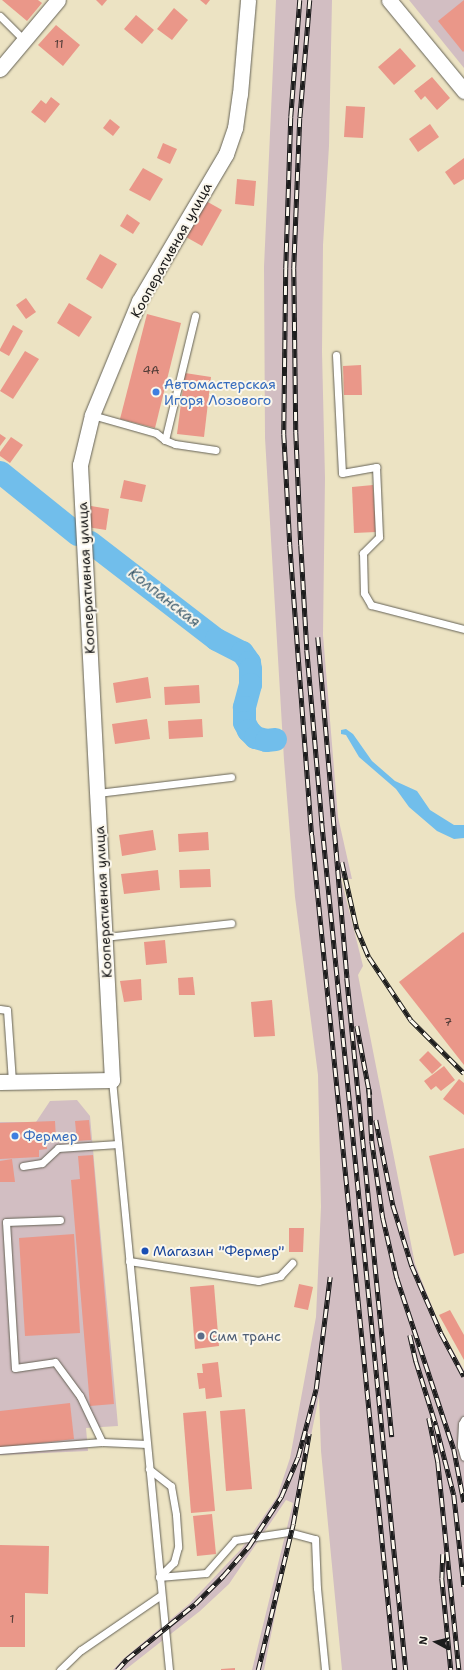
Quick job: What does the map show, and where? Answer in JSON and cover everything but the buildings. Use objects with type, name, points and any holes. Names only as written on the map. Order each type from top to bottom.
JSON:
[{"type":"street","points":[[0,69],[58,0]]},
{"type":"street","name":"Кооперативная улица","points":[[112,1080],[80,465],[92,415],[139,301],[226,154],[235,128],[240,94],[248,0]]},
{"type":"street","points":[[393,1],[464,91]]},
{"type":"street","points":[[6,1082],[112,1080]]},
{"type":"lane","points":[[0,16],[24,40]]},
{"type":"lane","points":[[165,440],[195,316]]},
{"type":"lane","points":[[336,355],[342,473],[376,467],[379,537],[363,553],[364,593],[371,605],[464,629]]},
{"type":"lane","points":[[92,415],[156,433],[165,440],[175,444],[216,450]]},
{"type":"lane","points":[[97,793],[231,777]]},
{"type":"lane","points":[[105,937],[231,923]]},
{"type":"lane","points":[[0,1009],[7,1010],[6,1082]]},
{"type":"lane","points":[[112,1080],[169,1670]]},
{"type":"lane","points":[[23,1166],[42,1163],[58,1148],[118,1144]]},
{"type":"lane","points":[[60,1220],[6,1222],[15,1368],[55,1362],[80,1396],[102,1442]]},
{"type":"lane","points":[[129,1261],[258,1281],[280,1276],[292,1263]]},
{"type":"lane","points":[[464,1420],[462,1424],[461,1438],[464,1457]]},
{"type":"lane","points":[[0,1450],[102,1442],[147,1444]]},
{"type":"lane","points":[[149,1469],[170,1486],[176,1515],[178,1547],[174,1562],[159,1577]]},
{"type":"lane","points":[[159,1577],[206,1573],[235,1540],[288,1532],[315,1539],[317,1588],[325,1670]]},
{"type":"lane","points":[[60,1670],[81,1650],[161,1595]]},
{"type":"shaded area","points":[[276,0],[332,0],[329,146],[323,245],[322,352],[325,478],[323,635],[338,817],[352,879],[341,878],[363,966],[358,975],[415,1264],[442,1331],[464,1370],[464,1670],[342,1670],[321,1451],[319,1396],[264,1670],[252,1670],[293,1503],[286,1500],[229,1584],[200,1611],[125,1670],[113,1670],[123,1659],[189,1604],[242,1548],[277,1497],[290,1458],[316,1317],[321,1207],[318,1075],[295,897],[284,760],[265,438],[264,267]]},
{"type":"shaded area","points":[[409,0],[464,0],[464,68]]},
{"type":"shaded area","points":[[77,1100],[90,1116],[118,1426],[86,1428],[88,1451],[0,1455],[0,1122],[36,1122],[50,1101]]},
{"type":"water","points":[[346,729],[353,734],[372,761],[395,781],[417,791],[430,810],[454,825],[464,825],[464,838],[454,839],[437,831],[409,807],[396,789],[359,757],[346,735],[341,734],[341,730]]},
{"type":"waterway","name":"Колпанская","points":[[0,472],[77,534]]},
{"type":"waterway","name":"Колпанская","points":[[90,542],[216,639],[242,652],[249,662],[250,669],[250,684],[244,707],[244,722],[248,730],[255,737],[266,740],[275,739]]},
{"type":"railway","points":[[300,0],[291,117],[286,268],[284,434],[290,545],[312,835],[395,1670]]},
{"type":"railway","points":[[310,0],[300,118],[294,268],[296,432],[307,650],[322,823],[406,1670]]},
{"type":"railway","points":[[318,637],[347,978],[392,1437]]},
{"type":"railway","points":[[342,862],[357,929],[369,957],[411,1020],[464,1073]]},
{"type":"railway","points":[[357,1026],[370,1095]]},
{"type":"railway","points":[[369,1089],[372,1141],[383,1218],[397,1278],[454,1449],[464,1502]]},
{"type":"railway","points":[[376,1120],[393,1205],[412,1266],[441,1333],[464,1376]]},
{"type":"railway","points":[[117,1670],[127,1659],[195,1604],[223,1576],[249,1546],[281,1497],[298,1457],[316,1389],[330,1277]]},
{"type":"railway","points":[[410,1335],[416,1361],[436,1425],[454,1495],[464,1586]]},
{"type":"railway","points":[[429,1418],[438,1462],[459,1670]]},
{"type":"railway","points":[[258,1670],[293,1524],[309,1433]]},
{"type":"railway","points":[[443,1554],[442,1578],[451,1670]]},
{"type":"place","name":"Автомастерская Игоря Лозового","points":[[156,392]]},
{"type":"place","name":"Фермер","points":[[15,1136]]},
{"type":"place","name":"Магазин \"Фермер\"","points":[[145,1251]]},
{"type":"place","name":"Сим транс","points":[[201,1336]]}]
